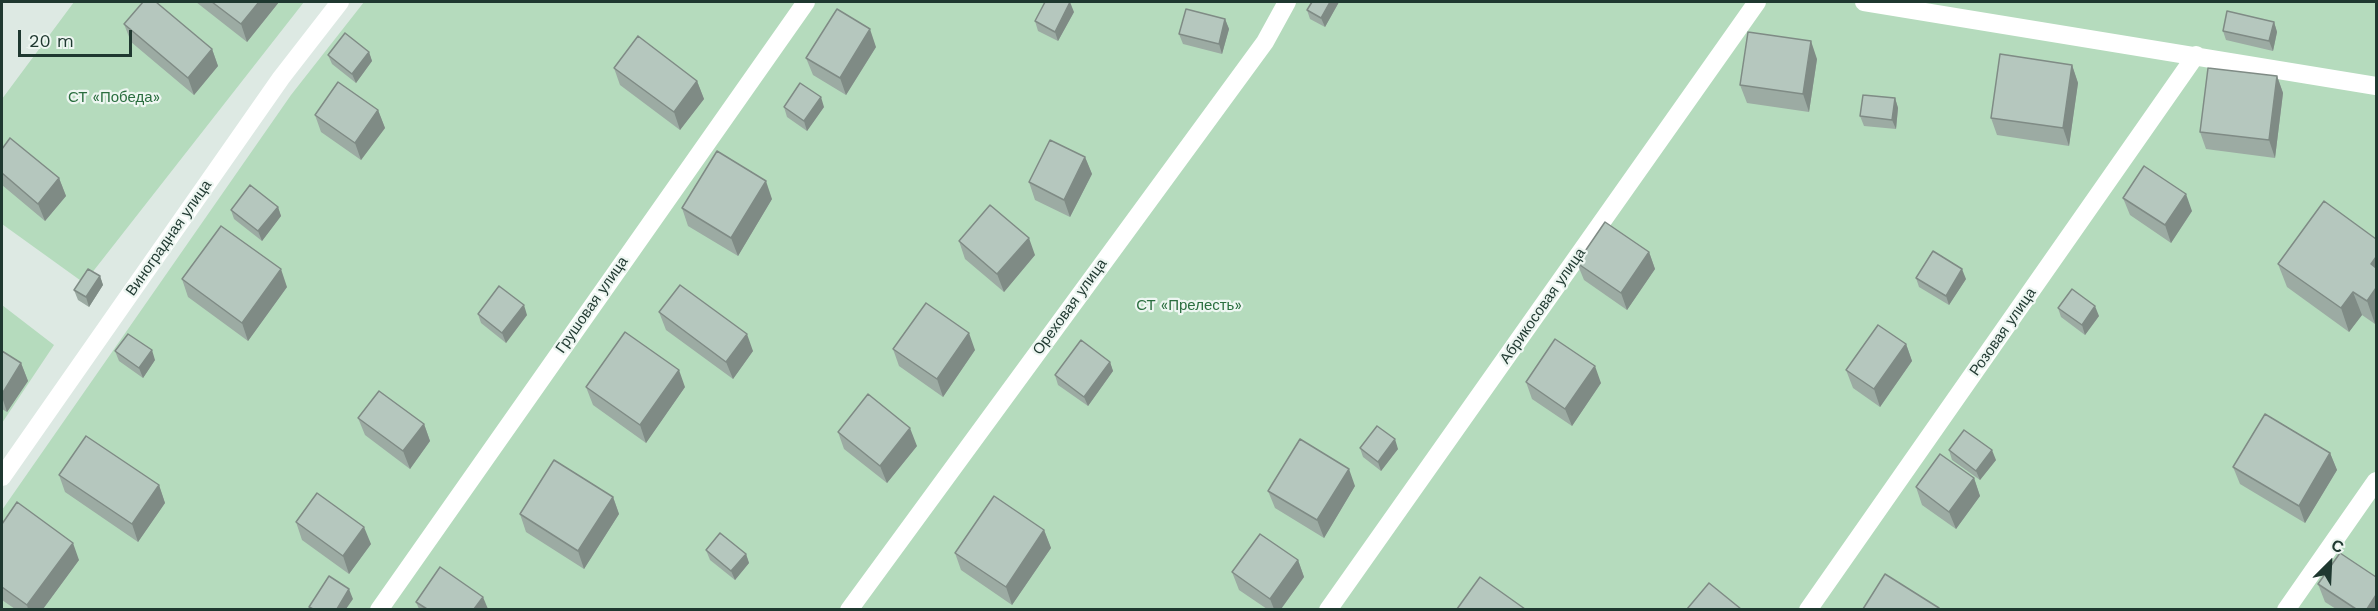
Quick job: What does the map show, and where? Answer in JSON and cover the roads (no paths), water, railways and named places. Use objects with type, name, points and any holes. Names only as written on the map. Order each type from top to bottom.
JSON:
[{"type":"street","name":"Виноградная улица","points":[[2,477],[281,78],[340,2]]},
{"type":"street","name":"Грушовая улица","points":[[379,609],[806,2]]},
{"type":"street","name":"Ореховая улица","points":[[849,609],[1265,42],[1287,2]]},
{"type":"street","name":"Абрикосовая улица","points":[[1328,609],[1757,2]]},
{"type":"street","points":[[1864,2],[2376,86]]},
{"type":"street","name":"Розовая улица","points":[[1808,609],[2196,55]]},
{"type":"street","points":[[2286,609],[2376,481]]},
{"type":"park label","name":"СТ «Победа»","points":[[114,98]]},
{"type":"park label","name":"СТ «Прелесть»","points":[[1189,306]]}]
